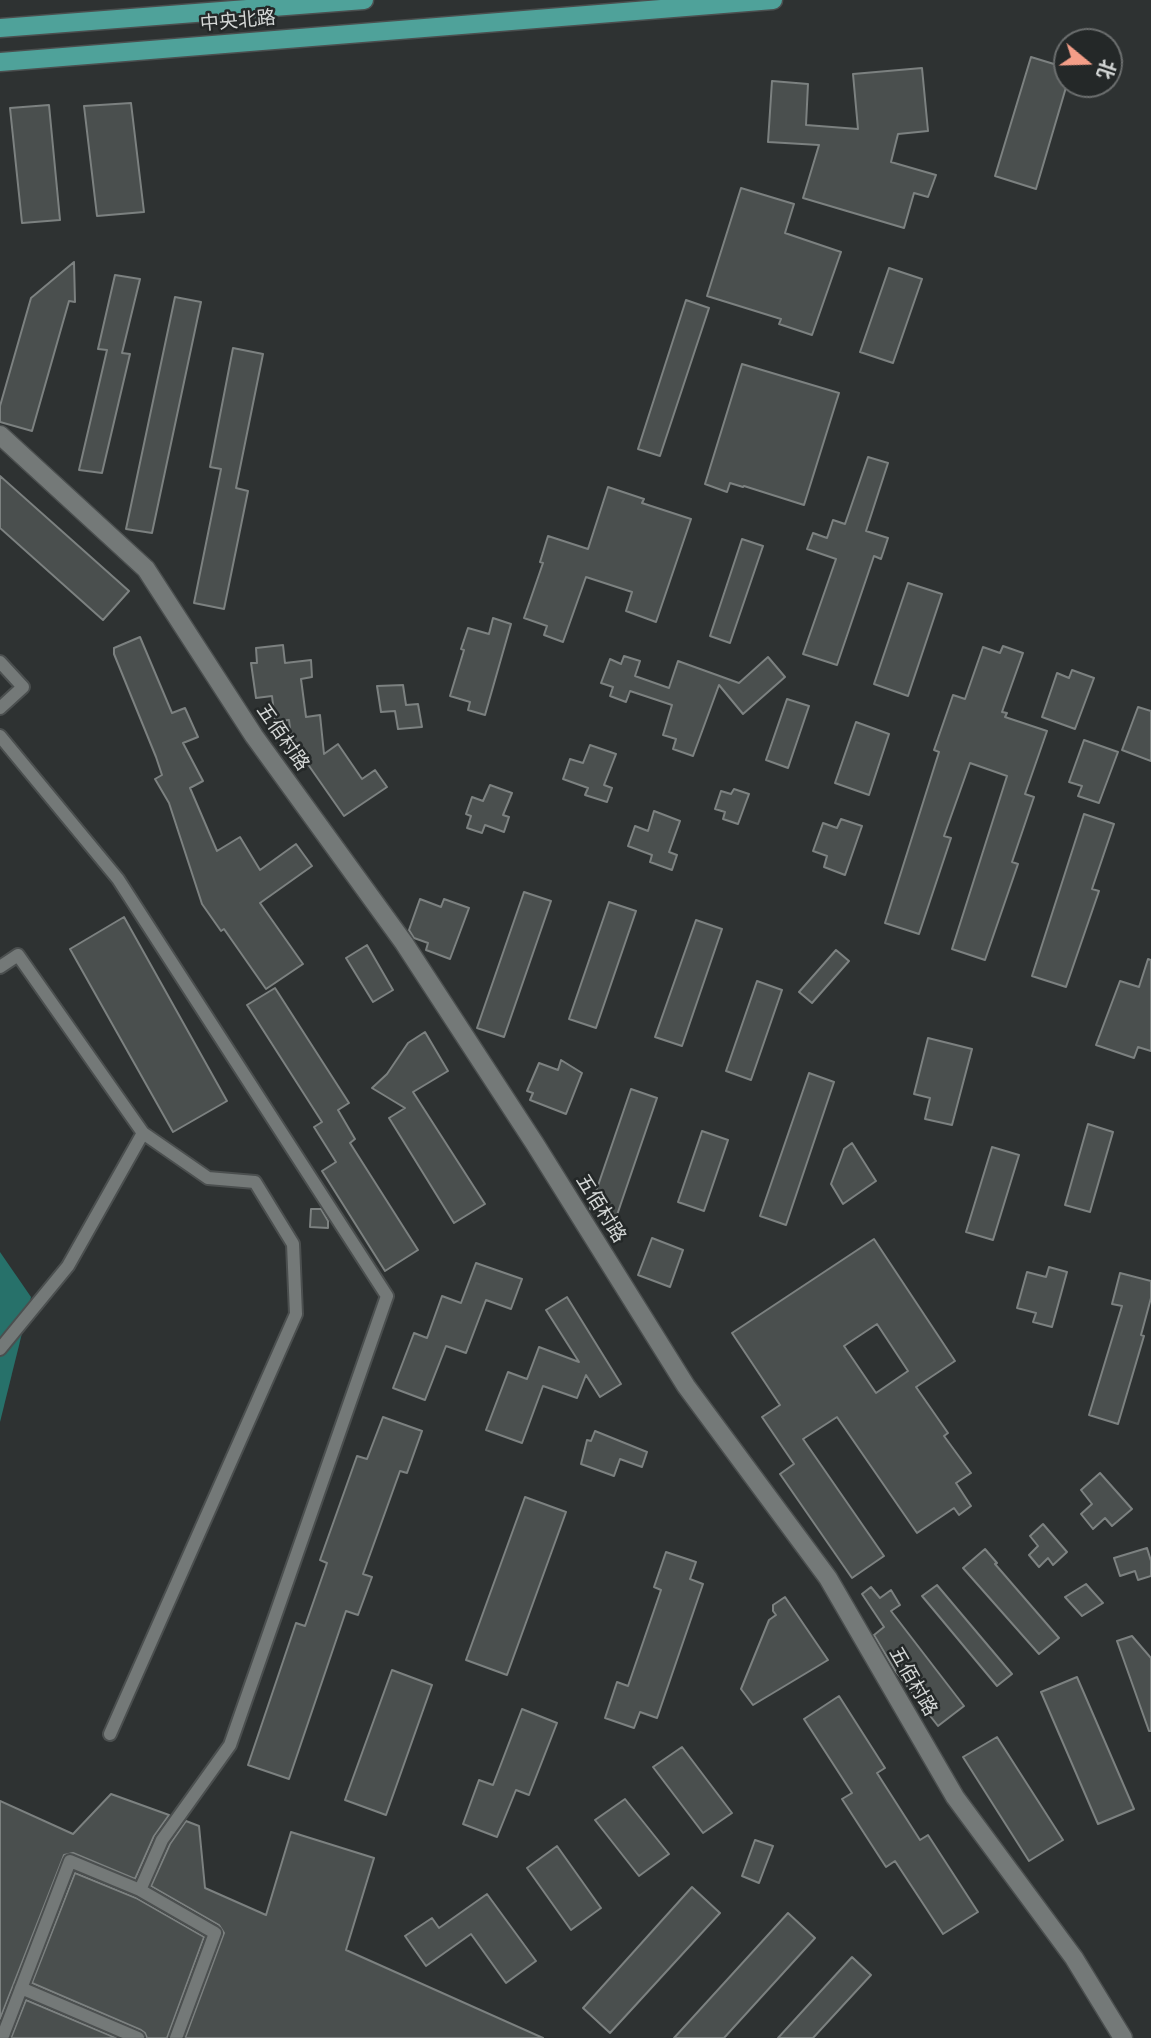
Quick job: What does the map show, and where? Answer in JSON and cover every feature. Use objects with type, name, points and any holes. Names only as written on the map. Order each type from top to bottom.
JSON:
[{"type":"main road","name":"中央北路","points":[[0,28],[363,0]]},
{"type":"main road","name":"中央北路","points":[[0,62],[772,0]]},
{"type":"street","name":"五佰村路","points":[[0,435],[146,569],[254,736],[404,943],[535,1144],[686,1386],[828,1578],[954,1797],[1074,1958],[1123,2038]]},
{"type":"lane","points":[[0,662],[23,687],[0,708]]},
{"type":"lane","points":[[0,736],[118,879],[387,1296],[229,1745],[162,1840],[140,1890]]},
{"type":"lane","points":[[0,967],[18,955],[143,1133],[208,1178],[255,1182],[293,1244],[296,1314],[110,1734]]},
{"type":"lane","points":[[0,1349],[68,1265],[143,1133]]},
{"type":"lane","points":[[2,2038],[70,1861],[140,1890],[215,1933],[176,2038]]},
{"type":"lane","points":[[21,1988],[138,2038]]},
{"type":"shaded area","points":[[0,1252],[31,1297],[0,1422]]},
{"type":"building","points":[[1031,57],[1053,64],[1053,98],[1063,98],[1036,189],[995,176]]},
{"type":"building","points":[[922,68],[928,131],[898,134],[891,162],[936,175],[928,197],[914,193],[904,228],[803,198],[819,145],[768,142],[772,81],[808,84],[806,125],[858,129],[853,74]]},
{"type":"building","points":[[131,103],[144,212],[97,216],[84,106]]},
{"type":"building","points":[[49,105],[60,220],[22,223],[10,108]]},
{"type":"building","points":[[741,188],[794,204],[785,233],[841,252],[812,335],[779,324],[781,319],[707,296]]},
{"type":"building","points":[[74,262],[75,302],[69,301],[32,431],[0,422],[0,406],[31,298]]},
{"type":"building","points":[[889,268],[922,279],[893,363],[860,352]]},
{"type":"building","points":[[115,275],[140,279],[122,353],[130,354],[102,473],[79,470],[107,350],[98,349]]},
{"type":"building","points":[[175,297],[201,302],[152,533],[126,529]]},
{"type":"building","points":[[686,300],[709,308],[660,456],[638,449]]},
{"type":"building","points":[[233,348],[263,354],[236,488],[248,491],[224,609],[194,603],[221,469],[210,467]]},
{"type":"building","points":[[742,364],[839,393],[804,505],[730,483],[727,492],[705,484]]},
{"type":"building","points":[[868,457],[888,463],[866,531],[888,538],[881,559],[874,556],[837,665],[803,654],[836,559],[807,549],[813,533],[827,538],[833,520],[845,524]]},
{"type":"building","points":[[0,476],[129,591],[103,620],[0,528]]},
{"type":"building","points":[[608,487],[644,499],[642,503],[691,519],[656,622],[626,611],[632,592],[586,577],[563,642],[544,635],[547,626],[524,618],[543,563],[540,562],[548,536],[588,549]]},
{"type":"building","points":[[742,539],[763,546],[730,643],[710,636]]},
{"type":"building","points":[[908,583],[942,594],[908,696],[874,684]]},
{"type":"building","points":[[493,618],[511,624],[485,715],[468,710],[470,702],[450,696],[468,628],[489,634]]},
{"type":"building","points":[[140,637],[172,713],[185,708],[198,737],[183,743],[203,781],[190,788],[217,851],[240,837],[260,870],[296,844],[312,866],[260,903],[303,964],[266,989],[224,929],[221,931],[202,904],[169,803],[155,779],[162,775],[114,654],[114,648]]},
{"type":"building","points":[[283,645],[285,663],[311,660],[312,677],[301,679],[306,717],[320,715],[324,754],[338,744],[362,779],[375,770],[387,787],[344,816],[300,753],[293,754],[289,720],[275,721],[272,696],[256,698],[251,663],[257,663],[256,648]]},
{"type":"building","points":[[1003,646],[1023,653],[1002,712],[1007,713],[1005,717],[1047,731],[1025,794],[1034,797],[1012,862],[1018,864],[985,960],[952,949],[1007,776],[970,763],[944,836],[951,838],[919,934],[885,923],[939,752],[934,750],[953,695],[965,699],[983,647],[1000,653]]},
{"type":"building","points":[[624,656],[640,661],[635,676],[669,688],[678,661],[739,683],[768,657],[785,677],[743,714],[719,685],[693,756],[673,749],[676,739],[663,735],[672,705],[630,691],[626,702],[610,696],[613,687],[601,683],[610,659],[621,664]]},
{"type":"building","points":[[1072,670],[1094,678],[1075,729],[1042,717],[1057,673],[1069,678]]},
{"type":"building","points":[[403,685],[406,705],[418,704],[422,727],[398,729],[395,711],[381,712],[377,686]]},
{"type":"building","points":[[787,699],[809,706],[788,768],[766,760]]},
{"type":"building","points":[[1138,707],[1151,711],[1151,761],[1122,750]]},
{"type":"building","points":[[856,722],[889,734],[869,795],[835,783]]},
{"type":"building","points":[[1084,740],[1118,752],[1099,803],[1078,796],[1082,786],[1069,782]]},
{"type":"building","points":[[590,745],[616,754],[604,785],[612,788],[607,802],[585,795],[588,788],[563,779],[570,759],[583,763]]},
{"type":"building","points":[[490,785],[512,793],[503,815],[509,817],[504,832],[485,825],[482,833],[467,828],[471,816],[466,814],[472,797],[483,801]]},
{"type":"building","points":[[734,789],[749,794],[738,824],[723,819],[725,812],[715,809],[721,791],[731,794]]},
{"type":"building","points":[[654,811],[680,821],[669,852],[677,855],[672,870],[650,862],[652,855],[628,846],[635,826],[648,831]]},
{"type":"building","points":[[1084,814],[1114,824],[1092,889],[1099,891],[1066,987],[1032,976]]},
{"type":"building","points":[[841,819],[862,826],[845,875],[824,867],[827,856],[813,851],[823,823],[837,828]]},
{"type":"building","points":[[524,892],[551,901],[504,1037],[477,1028]]},
{"type":"building","points":[[420,899],[441,907],[444,899],[469,908],[450,959],[426,950],[428,943],[414,938],[409,930]]},
{"type":"building","points":[[609,902],[636,911],[596,1028],[569,1019]]},
{"type":"building","points":[[124,917],[227,1101],[173,1132],[70,949]]},
{"type":"building","points":[[696,920],[722,929],[682,1046],[655,1037]]},
{"type":"building","points":[[367,945],[393,990],[373,1002],[346,958]]},
{"type":"building","points":[[836,950],[849,961],[812,1003],[799,992]]},
{"type":"building","points":[[1148,959],[1151,960],[1151,1051],[1138,1047],[1134,1058],[1096,1045],[1120,981],[1139,987]]},
{"type":"building","points":[[757,981],[782,990],[751,1080],[726,1071]]},
{"type":"building","points":[[275,988],[349,1103],[338,1110],[355,1139],[350,1143],[418,1250],[385,1271],[322,1171],[336,1162],[314,1127],[322,1122],[247,1005]]},
{"type":"building","points":[[425,1032],[448,1071],[413,1092],[485,1204],[454,1223],[389,1118],[405,1108],[372,1088],[387,1074],[408,1043]]},
{"type":"building","points":[[928,1038],[972,1049],[952,1125],[925,1119],[930,1098],[914,1094]]},
{"type":"building","points":[[561,1060],[582,1073],[566,1114],[530,1100],[533,1093],[527,1091],[539,1063],[558,1070]]},
{"type":"building","points":[[809,1073],[834,1082],[786,1225],[760,1216]]},
{"type":"building","points":[[631,1089],[657,1098],[616,1218],[590,1209]]},
{"type":"building","points":[[1088,1124],[1113,1132],[1090,1212],[1065,1205]]},
{"type":"building","points":[[702,1131],[728,1140],[704,1211],[678,1202]]},
{"type":"building","points":[[852,1143],[876,1181],[843,1204],[831,1184],[844,1149]]},
{"type":"building","points":[[992,1147],[1019,1155],[993,1240],[966,1232]]},
{"type":"building","points":[[311,1209],[321,1209],[328,1221],[328,1228],[310,1227]]},
{"type":"building","points":[[652,1238],[683,1250],[670,1287],[638,1275]]},
{"type":"building","points":[[874,1239],[955,1361],[916,1387],[948,1433],[944,1436],[971,1473],[956,1483],[971,1506],[959,1515],[954,1508],[917,1533],[837,1417],[803,1439],[884,1556],[852,1578],[780,1474],[794,1464],[762,1417],[780,1405],[732,1333]],"holes":[[[877,1324],[908,1371],[876,1393],[844,1346]]]},
{"type":"building","points":[[476,1263],[522,1279],[511,1309],[486,1300],[466,1353],[446,1346],[425,1400],[393,1388],[414,1333],[427,1338],[442,1296],[461,1303]]},
{"type":"building","points":[[1049,1267],[1067,1272],[1052,1327],[1033,1322],[1036,1313],[1017,1308],[1027,1272],[1046,1277]]},
{"type":"building","points":[[1120,1273],[1151,1281],[1151,1298],[1141,1335],[1144,1336],[1118,1424],[1089,1415],[1122,1306],[1112,1304]]},
{"type":"building","points":[[567,1297],[621,1384],[600,1397],[586,1375],[577,1398],[543,1386],[522,1443],[486,1430],[508,1372],[527,1379],[539,1347],[579,1362],[546,1310]]},
{"type":"building","points":[[383,1417],[422,1431],[407,1473],[400,1471],[363,1574],[372,1577],[358,1615],[346,1611],[289,1779],[248,1765],[296,1623],[305,1626],[327,1563],[320,1560],[357,1456],[367,1459]]},
{"type":"building","points":[[595,1431],[647,1452],[642,1467],[620,1459],[614,1476],[581,1464],[587,1440],[591,1441]]},
{"type":"building","points":[[1100,1473],[1132,1509],[1112,1526],[1105,1518],[1093,1529],[1081,1514],[1092,1504],[1081,1490]]},
{"type":"building","points":[[525,1497],[566,1512],[507,1675],[466,1660]]},
{"type":"building","points":[[1043,1524],[1067,1552],[1053,1565],[1048,1558],[1039,1567],[1029,1555],[1038,1546],[1030,1536]]},
{"type":"building","points":[[1147,1548],[1151,1561],[1151,1576],[1138,1580],[1135,1571],[1120,1576],[1114,1558]]},
{"type":"building","points":[[985,1549],[1059,1638],[1039,1654],[963,1568]]},
{"type":"building","points":[[666,1552],[696,1562],[690,1579],[703,1584],[657,1718],[640,1712],[634,1728],[605,1718],[617,1682],[628,1686],[661,1590],[654,1587]]},
{"type":"building","points":[[1086,1584],[1103,1603],[1082,1616],[1065,1597]]},
{"type":"building","points":[[937,1585],[1012,1674],[997,1686],[922,1596]]},
{"type":"building","points":[[871,1587],[880,1598],[891,1590],[900,1605],[891,1611],[964,1706],[938,1726],[896,1672],[874,1635],[884,1627],[862,1594]]},
{"type":"building","points":[[785,1597],[828,1660],[753,1705],[741,1689],[769,1620],[776,1615],[773,1605]]},
{"type":"building","points":[[1132,1636],[1151,1658],[1151,1731],[1117,1641]]},
{"type":"building","points":[[392,1670],[432,1685],[386,1815],[345,1800]]},
{"type":"building","points":[[1077,1677],[1134,1809],[1098,1824],[1041,1692]]},
{"type":"building","points":[[839,1696],[885,1768],[877,1773],[920,1840],[928,1835],[978,1912],[943,1934],[895,1861],[886,1867],[842,1799],[852,1793],[804,1719]]},
{"type":"building","points":[[522,1709],[557,1723],[529,1795],[516,1790],[497,1837],[463,1824],[479,1780],[493,1785]]},
{"type":"building","points":[[997,1737],[1063,1840],[1029,1861],[963,1757]]},
{"type":"building","points":[[682,1747],[732,1813],[703,1833],[653,1767]]},
{"type":"building","points":[[111,1794],[169,1815],[154,1836],[135,1879],[73,1853],[64,1855],[0,2019],[0,1801],[73,1834]]},
{"type":"building","points":[[625,1799],[669,1854],[639,1876],[595,1820]]},
{"type":"building","points":[[186,1821],[199,1826],[205,1888],[266,1915],[291,1832],[374,1858],[346,1950],[543,2038],[185,2038],[224,1933],[219,1925],[151,1886],[170,1844]]},
{"type":"building","points":[[755,1840],[773,1846],[759,1883],[742,1876]]},
{"type":"building","points":[[557,1846],[601,1908],[571,1930],[527,1868]]},
{"type":"building","points":[[75,1873],[136,1898],[204,1937],[167,2038],[147,2038],[141,2030],[32,1983]]},
{"type":"building","points":[[692,1887],[720,1913],[610,2033],[583,2008]]},
{"type":"building","points":[[487,1894],[536,1961],[506,1983],[471,1934],[426,1966],[405,1936],[432,1918],[439,1928]]},
{"type":"building","points":[[788,1913],[815,1938],[724,2038],[674,2038]]},
{"type":"building","points":[[852,1957],[871,1975],[813,2038],[778,2038]]},
{"type":"building","points":[[26,2000],[116,2038],[11,2038]]}]
